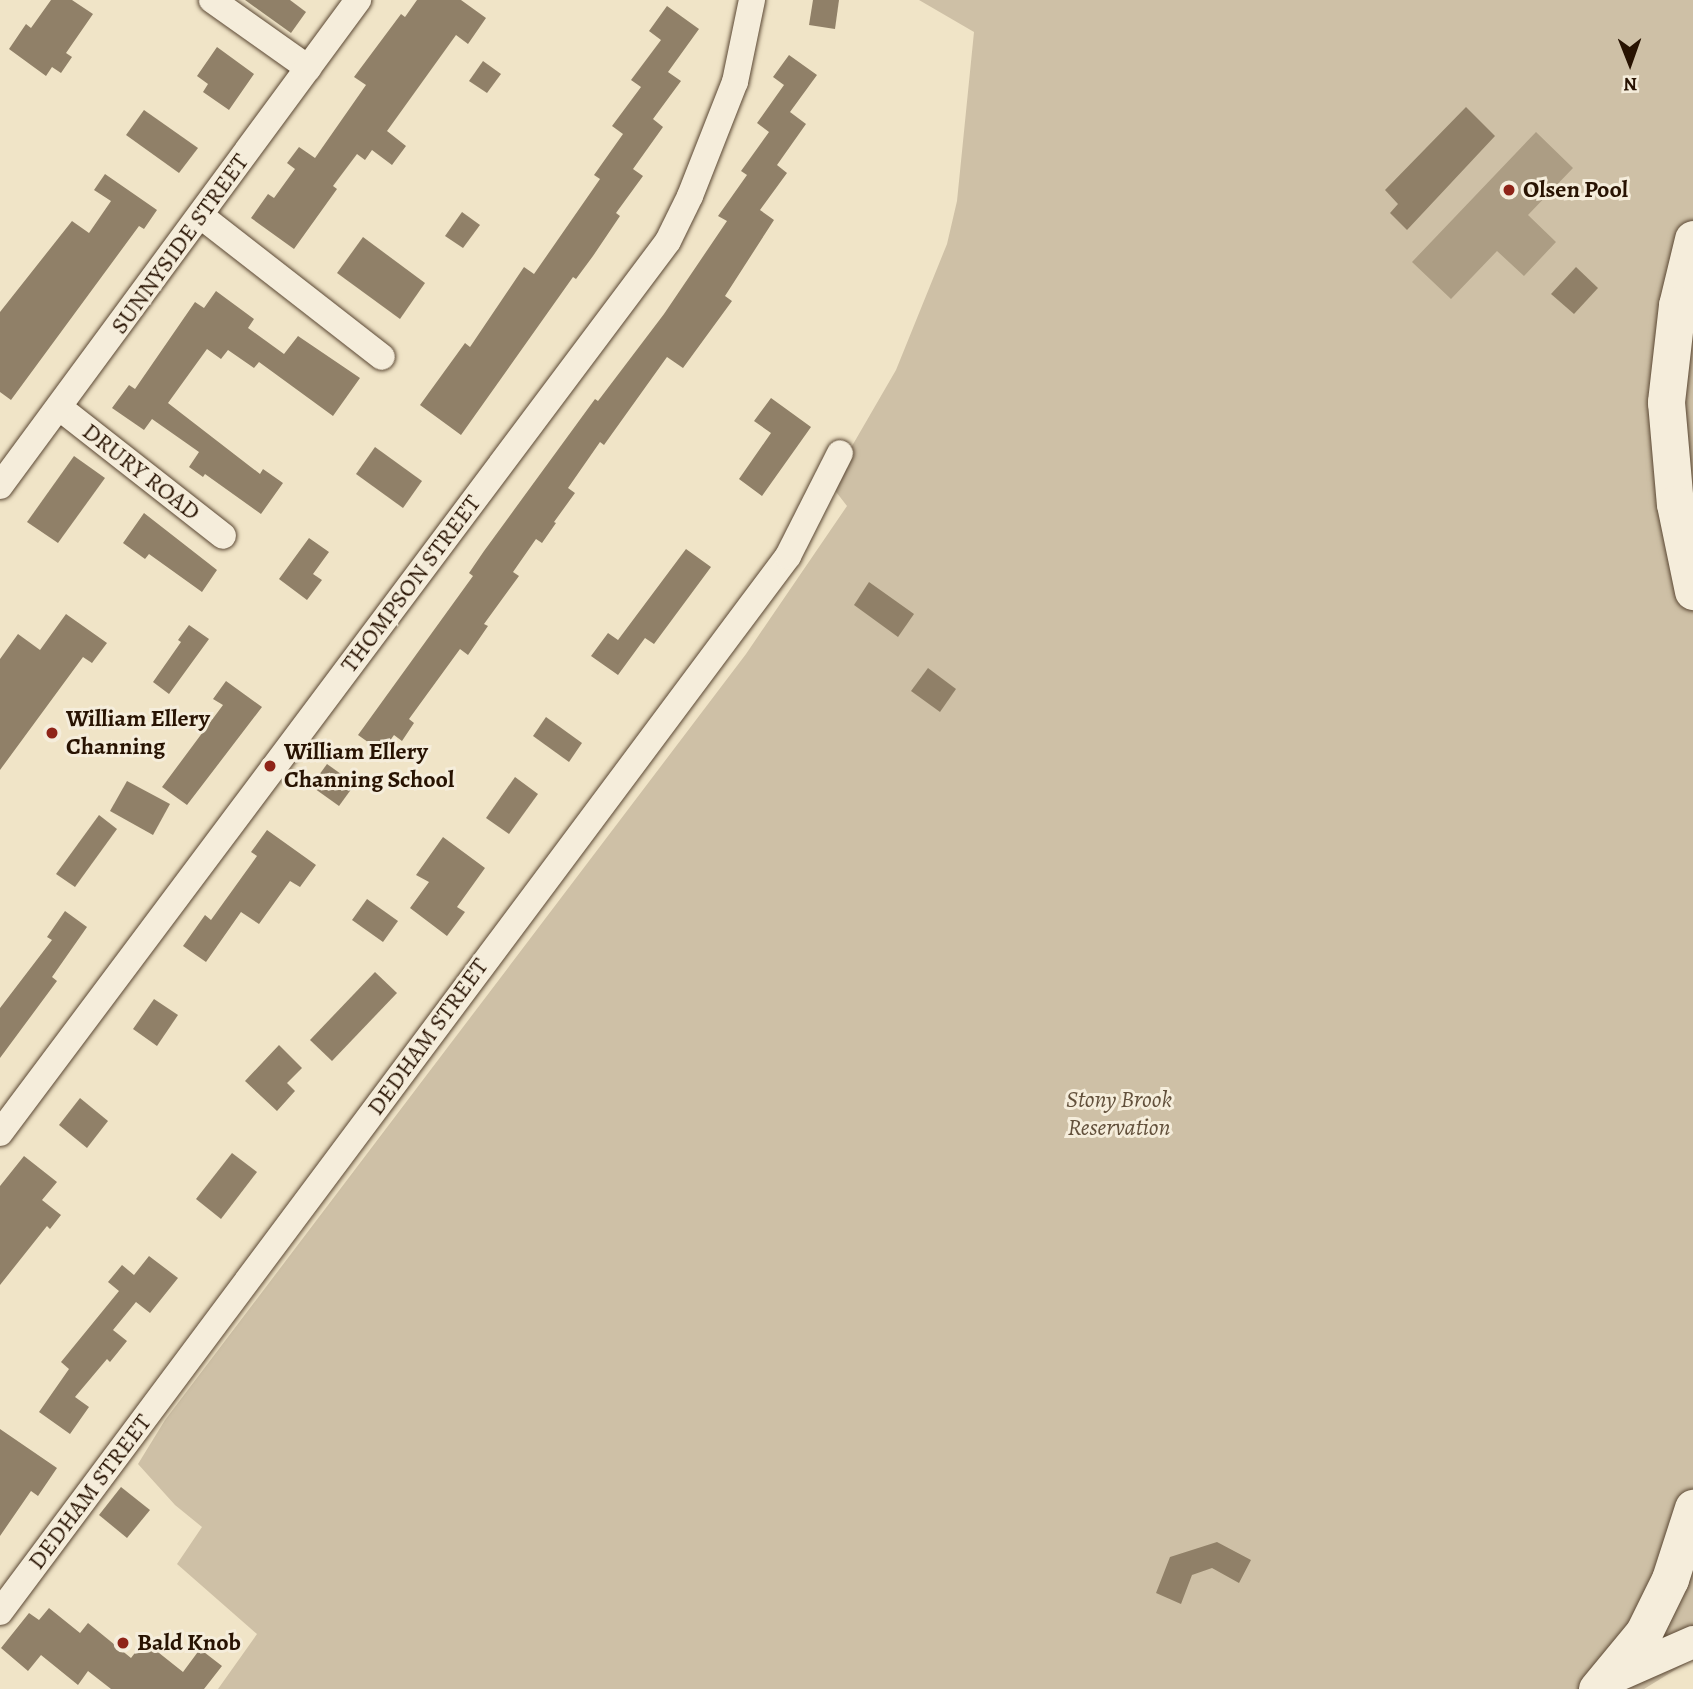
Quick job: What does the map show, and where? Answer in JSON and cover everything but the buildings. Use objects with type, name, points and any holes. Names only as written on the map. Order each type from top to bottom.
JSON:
[{"type":"main road","points":[[1693,239],[1676,305],[1666,402],[1675,504],[1693,591]]},
{"type":"main road","points":[[1602,1684],[1644,1632],[1674,1567],[1693,1508]]},
{"type":"street","points":[[212,0],[308,68]]},
{"type":"street","name":"SUNNYSIDE STREET","points":[[0,486],[358,0]]},
{"type":"street","name":"THOMPSON STREET","points":[[0,1133],[8,1104],[668,241],[690,196],[735,82],[752,0]]},
{"type":"street","points":[[201,216],[382,357]]},
{"type":"street","name":"DRURY ROAD","points":[[60,408],[223,536]]},
{"type":"street","name":"DEDHAM STREET","points":[[0,1612],[788,556],[840,453]]},
{"type":"street","points":[[1602,1684],[1693,1642]]},
{"type":"green space","name":"Stony Brook Reservation","points":[[919,0],[1693,0],[1693,1659],[1644,1689],[218,1689],[257,1634],[177,1564],[202,1527],[175,1505],[138,1464],[165,1420],[746,654],[847,506],[830,484],[896,370],[947,244],[957,201],[974,32]]},
{"type":"shaded area","points":[[1536,132],[1573,168],[1528,215],[1556,242],[1524,276],[1497,251],[1451,299],[1412,262]]},
{"type":"place","name":"Olsen Pool","points":[[1509,190]]},
{"type":"place","name":"William Ellery Channing","points":[[52,733]]},
{"type":"place","name":"William Ellery Channing School","points":[[270,766]]},
{"type":"place","name":"Bald Knob","points":[[123,1643]]}]
